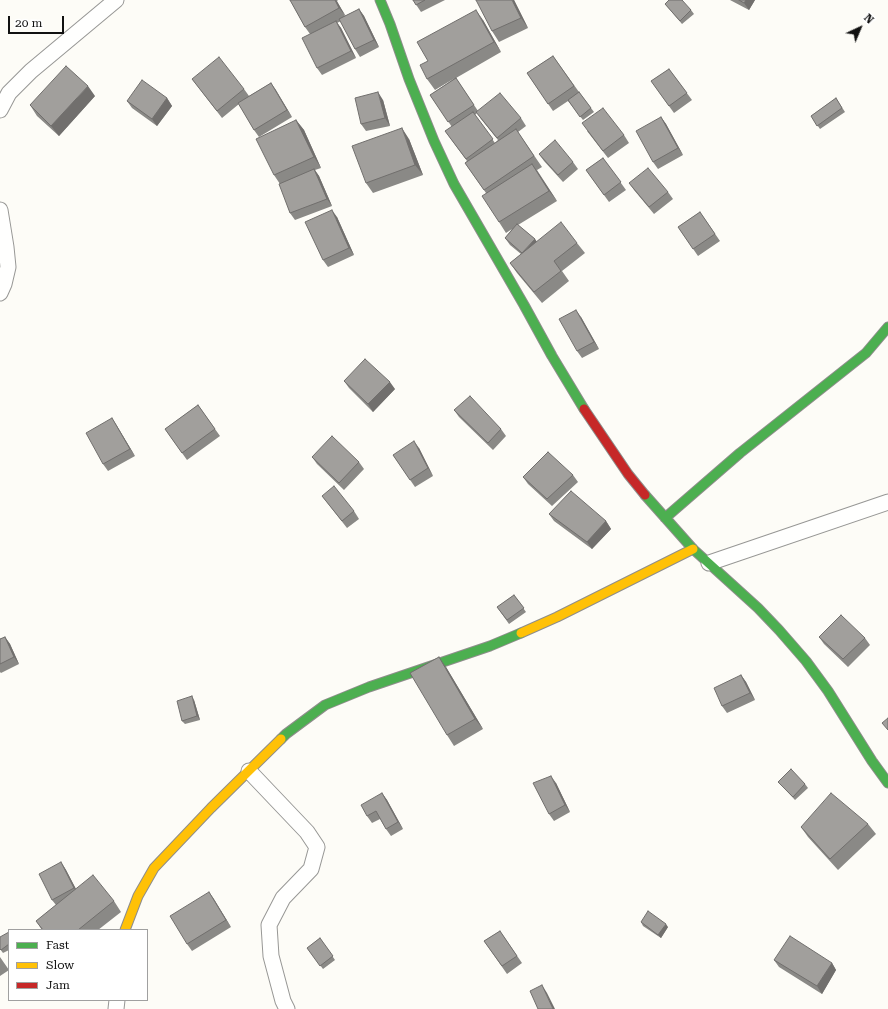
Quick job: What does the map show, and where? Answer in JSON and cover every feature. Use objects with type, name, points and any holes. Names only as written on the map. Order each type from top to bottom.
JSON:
[{"type":"street","points":[[0,110],[9,93],[31,71],[116,0]]},
{"type":"street","points":[[380,0],[409,79],[434,141],[454,184],[552,356],[586,412],[628,474],[665,518],[693,549],[758,608],[806,661],[828,691],[872,761],[888,783]]},
{"type":"street","points":[[0,210],[8,267],[0,293]]},
{"type":"street","points":[[665,518],[740,453],[866,353],[888,327]]},
{"type":"street","points":[[709,562],[888,502]]},
{"type":"street","points":[[125,929],[138,896],[154,868],[211,808],[286,734],[325,704],[369,687],[490,646],[557,617],[693,549]]},
{"type":"street","points":[[249,771],[306,832],[317,847],[311,869],[283,898],[269,925],[271,956],[283,1001],[287,1009]]},
{"type":"building","points":[[290,0],[335,0],[339,8],[305,27]]},
{"type":"building","points":[[413,0],[425,0],[416,5]]},
{"type":"building","points":[[476,0],[512,0],[521,18],[492,31]]},
{"type":"building","points":[[669,0],[682,0],[691,10],[680,21],[665,4]]},
{"type":"building","points":[[739,0],[746,0],[744,3]]},
{"type":"building","points":[[359,9],[374,40],[355,49],[339,19]]},
{"type":"building","points":[[476,10],[494,42],[427,79],[420,65],[428,61],[417,42]]},
{"type":"building","points":[[336,21],[351,51],[317,68],[302,38]]},
{"type":"building","points":[[553,56],[574,86],[548,104],[527,73]]},
{"type":"building","points":[[219,57],[244,89],[217,111],[192,79]]},
{"type":"building","points":[[66,66],[88,86],[51,126],[30,105]]},
{"type":"building","points":[[669,69],[687,93],[669,106],[651,81]]},
{"type":"building","points":[[456,78],[474,105],[448,122],[430,95]]},
{"type":"building","points":[[142,80],[167,98],[152,119],[127,101]]},
{"type":"building","points":[[271,83],[287,110],[254,130],[238,103]]},
{"type":"building","points":[[378,92],[385,118],[361,124],[355,98]]},
{"type":"building","points":[[579,92],[591,108],[580,117],[568,100]]},
{"type":"building","points":[[500,93],[521,118],[497,138],[476,112]]},
{"type":"building","points":[[836,98],[842,108],[817,126],[811,116]]},
{"type":"building","points":[[603,108],[624,135],[603,151],[582,123]]},
{"type":"building","points":[[473,112],[493,139],[466,159],[445,131]]},
{"type":"building","points":[[661,117],[678,148],[653,162],[636,131]]},
{"type":"building","points":[[296,120],[314,157],[274,175],[256,139]]},
{"type":"building","points":[[402,128],[415,165],[366,183],[352,146]]},
{"type":"building","points":[[516,129],[534,156],[484,190],[465,163]]},
{"type":"building","points":[[555,140],[573,162],[558,175],[539,154]]},
{"type":"building","points":[[603,158],[621,182],[604,195],[586,170]]},
{"type":"building","points":[[532,164],[549,191],[499,222],[482,196]]},
{"type":"building","points":[[648,168],[668,192],[649,207],[629,183]]},
{"type":"building","points":[[314,169],[327,199],[290,213],[279,184]]},
{"type":"building","points":[[332,210],[349,248],[323,260],[305,222]]},
{"type":"building","points":[[700,212],[715,234],[693,249],[678,227]]},
{"type":"building","points":[[561,222],[577,243],[554,261],[561,271],[534,292],[510,263]]},
{"type":"building","points":[[517,224],[535,239],[522,253],[505,238]]},
{"type":"building","points":[[576,310],[594,342],[577,351],[559,319]]},
{"type":"building","points":[[365,359],[390,382],[368,404],[344,381]]},
{"type":"building","points":[[470,396],[501,429],[488,443],[454,410]]},
{"type":"building","points":[[198,405],[215,429],[182,453],[165,429]]},
{"type":"building","points":[[112,418],[130,449],[103,464],[86,433]]},
{"type":"building","points":[[332,436],[359,462],[339,483],[312,457]]},
{"type":"building","points":[[414,441],[428,468],[410,480],[393,455]]},
{"type":"building","points":[[548,452],[573,475],[547,499],[523,477]]},
{"type":"building","points":[[334,486],[354,511],[342,521],[322,496]]},
{"type":"building","points":[[571,491],[606,521],[587,542],[549,514]]},
{"type":"building","points":[[514,595],[524,608],[507,620],[497,607]]},
{"type":"building","points":[[841,615],[865,638],[843,659],[819,637]]},
{"type":"building","points":[[5,637],[14,657],[0,664],[0,639]]},
{"type":"building","points":[[439,657],[475,719],[447,735],[410,673]]},
{"type":"building","points":[[741,675],[750,693],[722,706],[714,688]]},
{"type":"building","points":[[192,696],[197,716],[182,721],[177,701]]},
{"type":"building","points":[[888,718],[888,730],[882,723]]},
{"type":"building","points":[[791,769],[805,784],[793,797],[778,782]]},
{"type":"building","points":[[551,776],[565,805],[549,814],[533,783]]},
{"type":"building","points":[[382,793],[398,822],[386,829],[376,811],[367,816],[361,805]]},
{"type":"building","points":[[831,793],[868,824],[830,859],[801,827]]},
{"type":"building","points":[[61,862],[74,888],[52,900],[39,874]]},
{"type":"building","points":[[93,875],[114,901],[79,929],[42,929],[36,921]]},
{"type":"building","points":[[209,892],[226,920],[187,944],[170,916]]},
{"type":"building","points":[[648,911],[666,924],[658,935],[641,922]]},
{"type":"building","points":[[500,931],[517,956],[502,966],[484,941]]},
{"type":"building","points":[[8,933],[8,945],[1,950],[0,949],[0,937]]},
{"type":"building","points":[[790,936],[832,963],[817,986],[774,960]]},
{"type":"building","points":[[320,938],[333,956],[320,966],[307,948]]},
{"type":"building","points":[[542,985],[553,1009],[538,1009],[530,991]]},
{"type":"traffic: fast","points":[[380,0],[409,79],[434,141],[454,184],[584,409]]},
{"type":"traffic: fast","points":[[665,518],[740,453],[866,353],[888,327]]},
{"type":"traffic: fast","points":[[645,495],[693,549],[758,608],[806,661],[828,691],[872,761],[888,783]]},
{"type":"traffic: fast","points":[[281,739],[325,705],[369,687],[490,646],[521,633]]},
{"type":"traffic: slow","points":[[521,633],[557,617],[693,549]]},
{"type":"traffic: slow","points":[[125,929],[138,896],[154,868],[211,808],[281,739]]},
{"type":"traffic: jam","points":[[584,409],[628,474],[645,495]]}]
